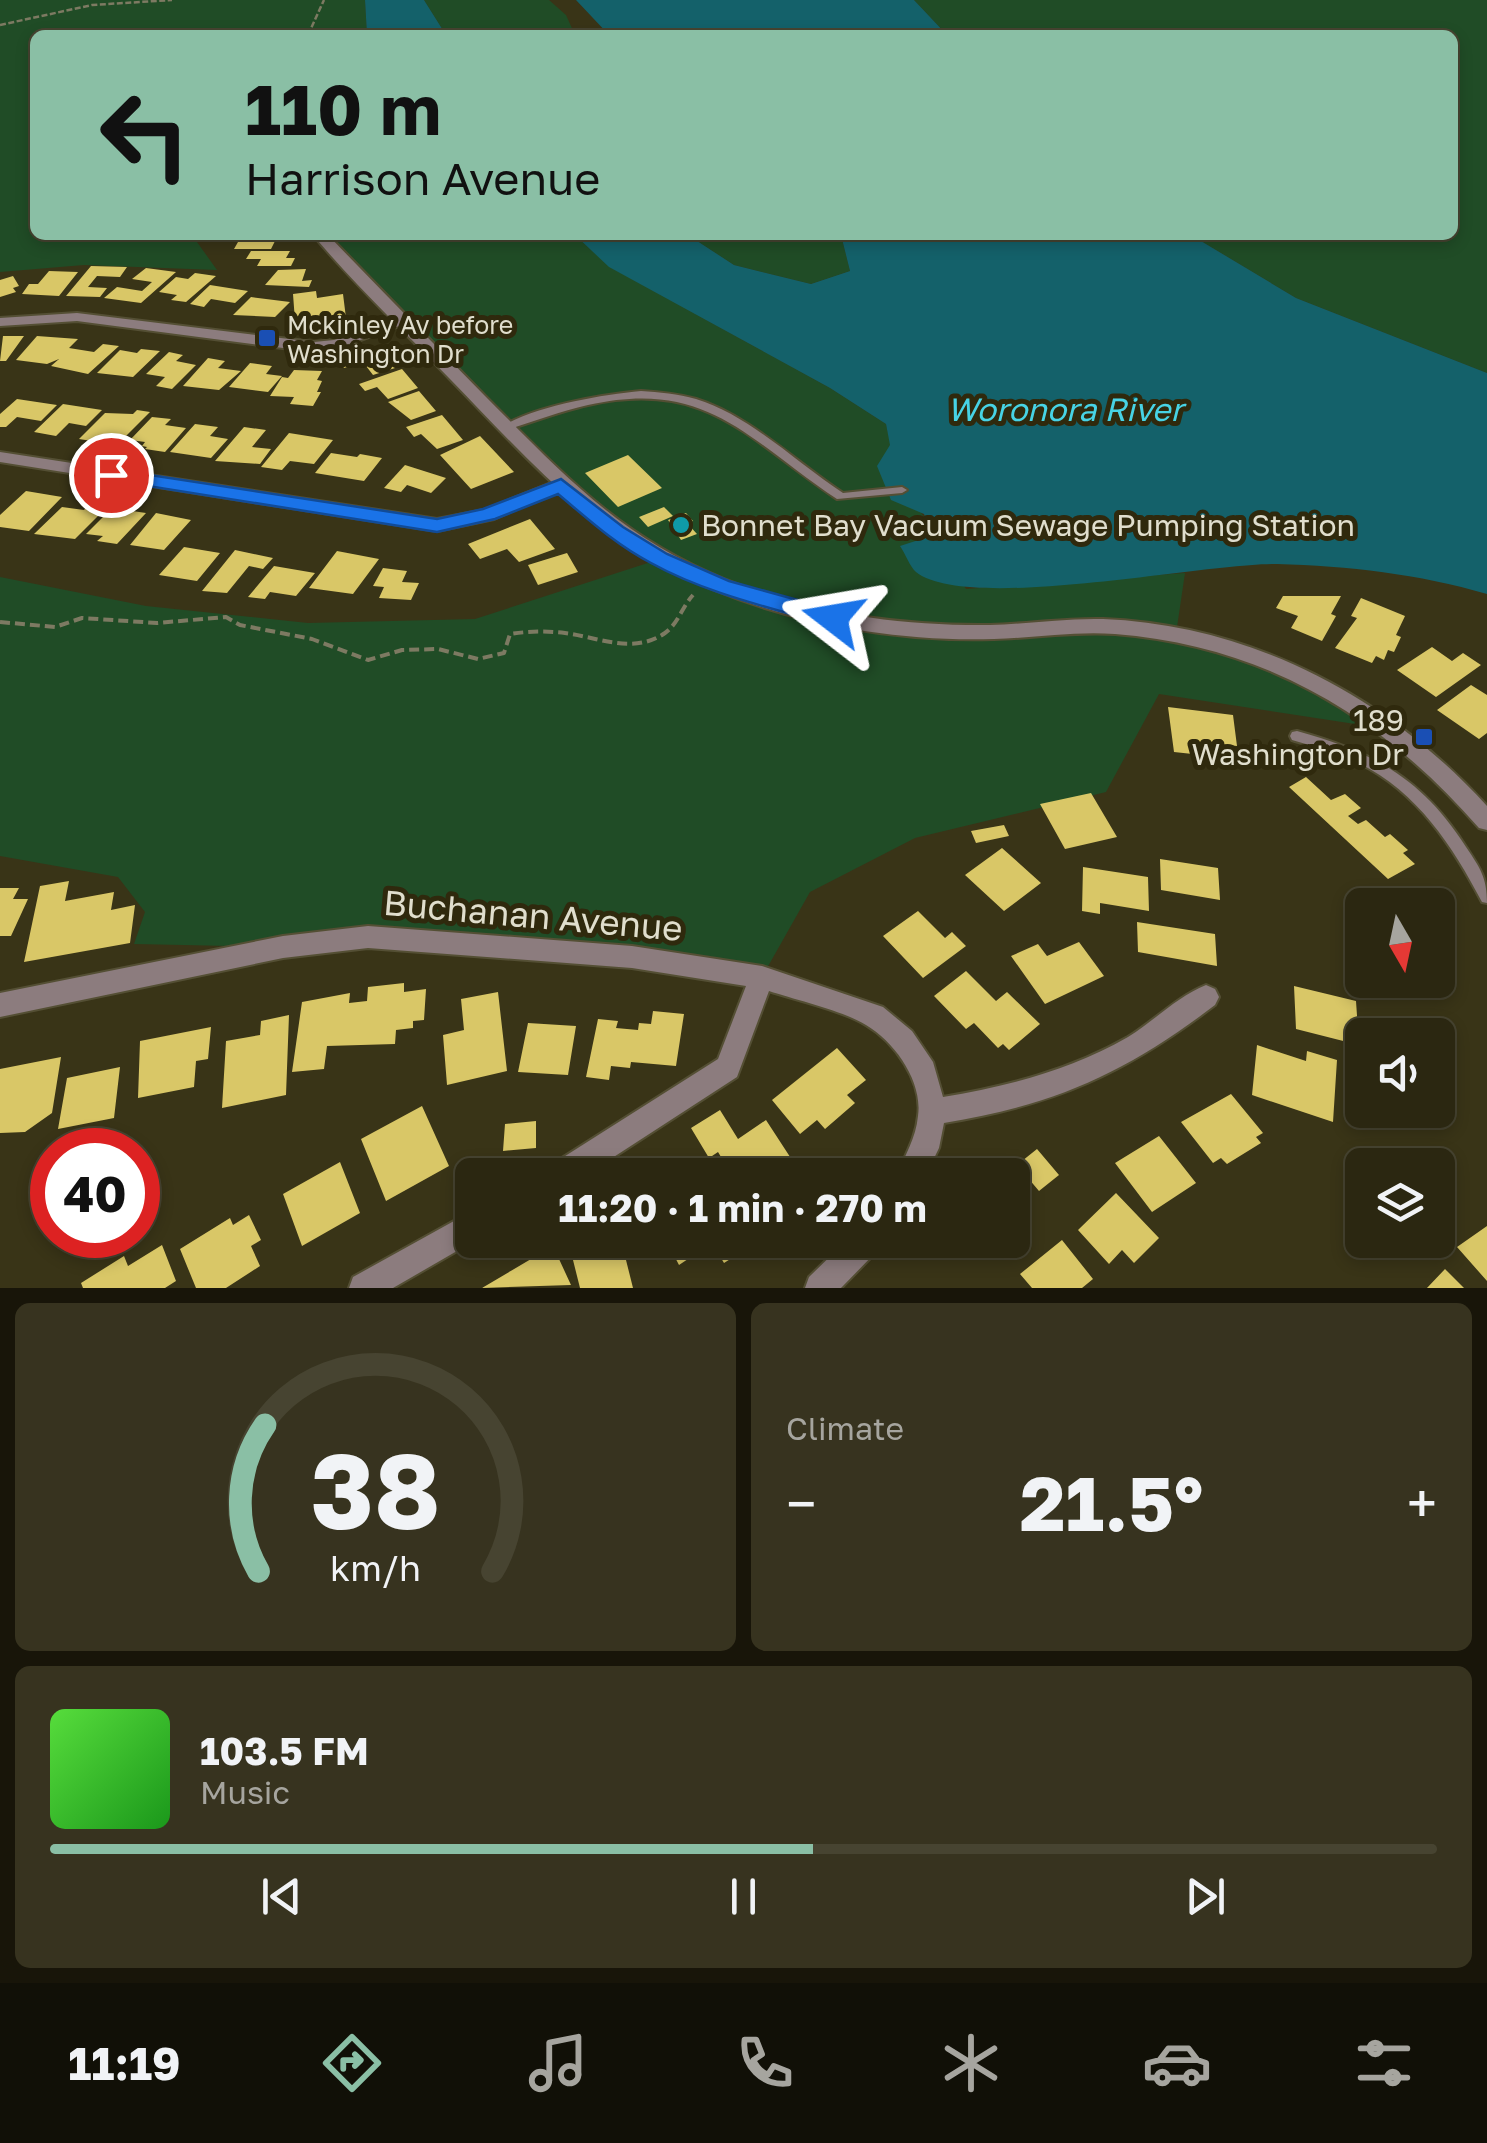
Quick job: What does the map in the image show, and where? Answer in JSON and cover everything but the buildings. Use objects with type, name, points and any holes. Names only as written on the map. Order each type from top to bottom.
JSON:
[{"type":"street","points":[[325,240],[561,485],[636,546],[722,586],[776,604],[882,626],[940,632],[1114,626],[1176,634],[1251,655],[1336,694],[1402,735],[1487,821]]},
{"type":"street","points":[[0,322],[64,316],[314,347],[336,344],[403,322]]},
{"type":"street","points":[[0,457],[437,525],[488,514],[561,485]]},
{"type":"street","name":"Buchanan Avenue","points":[[0,1005],[283,947],[368,936],[632,957],[762,977],[874,1016],[902,1040],[924,1071],[933,1112]]},
{"type":"street","points":[[587,1158],[728,1068],[762,977]]},
{"type":"street","points":[[919,1158],[933,1112],[1013,1100],[1086,1075],[1148,1042],[1206,998]]},
{"type":"street","points":[[364,1288],[455,1236]]},
{"type":"street","points":[[820,1288],[850,1258]]},
{"type":"lane","points":[[506,426],[557,409],[628,393],[676,398],[718,411],[841,496],[902,490]]},
{"type":"lane","points":[[1296,736],[1340,746],[1379,764],[1415,794],[1448,830],[1487,898]]},
{"type":"path","points":[[0,26],[92,5],[172,0]]},
{"type":"path","points":[[310,30],[324,0]]},
{"type":"path","points":[[0,622],[55,627],[82,618],[158,623],[226,617],[240,626],[312,639],[368,660],[420,649],[478,659],[504,653],[510,634],[524,631],[595,637],[614,646],[632,638],[654,639],[670,629],[689,597],[722,586]]},
{"type":"green space","points":[[0,0],[365,0],[367,30],[30,30],[30,240],[196,240],[217,270],[84,265],[0,272]]},
{"type":"green space","points":[[424,0],[549,0],[566,15],[573,30],[443,30]]},
{"type":"green space","points":[[914,0],[1487,0],[1487,373],[1296,298],[1199,240],[1458,240],[1458,30],[942,30]]},
{"type":"green space","points":[[325,240],[580,240],[610,267],[830,388],[886,424],[908,488],[966,589],[1185,573],[1176,634],[1251,655],[1402,735],[1355,724],[1159,694],[1106,792],[915,838],[810,892],[762,977],[439,940],[283,947],[134,944],[145,912],[118,877],[0,856],[0,577],[146,606],[308,623],[475,619],[657,560],[636,546]]},
{"type":"green space","points":[[696,240],[842,240],[850,271],[811,284],[734,265]]},
{"type":"water","points":[[365,0],[424,0],[443,30],[367,30]]},
{"type":"water","points":[[576,0],[914,0],[942,30],[604,30]]},
{"type":"water","name":"Woronora River","points":[[580,240],[696,240],[734,265],[811,284],[850,271],[842,240],[1199,240],[1296,298],[1487,373],[1487,594],[1383,572],[1277,564],[1034,587],[984,588],[943,583],[916,572],[900,546],[934,535],[924,514],[891,500],[877,466],[890,445],[886,424],[830,388],[609,267]]},
{"type":"place","name":"Mckinley Av before Washington Dr","points":[[267,338]]},
{"type":"place","name":"Bonnet Bay Vacuum Sewage Pumping Station","points":[[681,525]]},
{"type":"place","name":"189 Washington Dr","points":[[1424,737]]},
{"type":"route","points":[[111,475],[437,525],[464,522],[561,485],[616,532],[659,559],[722,586],[833,618]]}]
